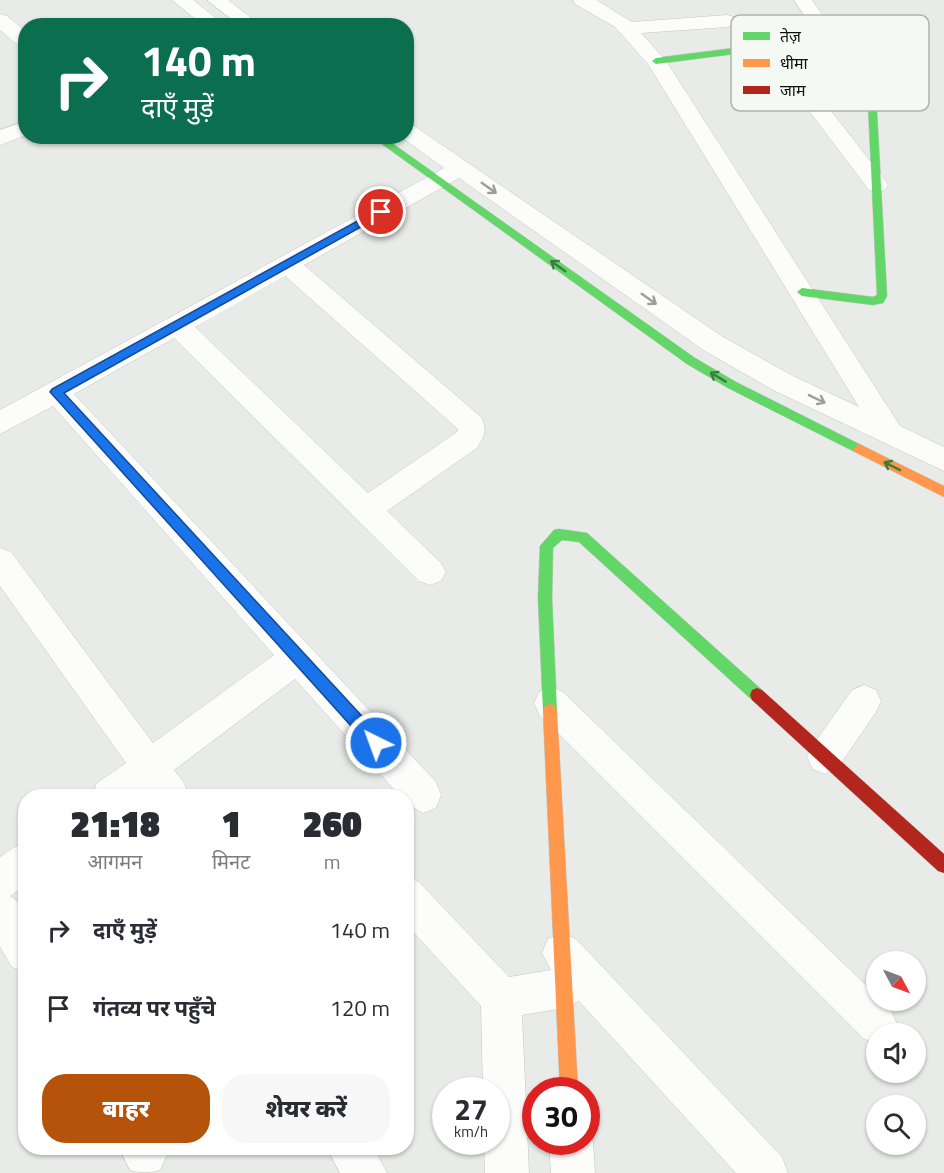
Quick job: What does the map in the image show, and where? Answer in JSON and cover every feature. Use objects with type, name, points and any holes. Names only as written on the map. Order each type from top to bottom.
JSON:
[{"type":"street","points":[[181,0],[206,18]]},
{"type":"street","points":[[216,0],[242,18]]},
{"type":"street","points":[[582,0],[625,25],[656,61],[890,434]]},
{"type":"street","points":[[621,0],[624,7],[625,25]]},
{"type":"street","points":[[716,0],[731,28]]},
{"type":"street","points":[[803,0],[813,15]]},
{"type":"street","points":[[0,20],[18,35]]},
{"type":"street","points":[[625,25],[727,21]]},
{"type":"street","points":[[656,61],[731,52]]},
{"type":"street","points":[[820,111],[877,185]]},
{"type":"street","points":[[801,292],[879,300],[882,296],[873,111]]},
{"type":"street","points":[[0,138],[18,130]]},
{"type":"street","points":[[414,136],[714,344],[783,383],[944,460]]},
{"type":"street","points":[[386,144],[691,361],[742,391],[944,492]]},
{"type":"street","points":[[0,423],[460,168]]},
{"type":"street","points":[[287,264],[471,425],[472,432],[467,440],[366,510]]},
{"type":"street","points":[[177,325],[430,572]]},
{"type":"street","points":[[56,392],[423,795]]},
{"type":"street","points":[[568,1077],[545,598],[547,546],[559,534],[582,537],[942,860]]},
{"type":"street","points":[[0,561],[166,789]]},
{"type":"street","points":[[119,789],[298,657]]},
{"type":"street","points":[[825,757],[864,701]]},
{"type":"street","points":[[551,703],[876,1023]]},
{"type":"street","points":[[0,881],[18,867]]},
{"type":"street","points":[[414,904],[501,998],[507,1173]]},
{"type":"street","points":[[0,910],[18,940]]},
{"type":"street","points":[[501,998],[563,970]]},
{"type":"street","points":[[563,970],[766,1173]]},
{"type":"street","points":[[354,1155],[365,1173]]},
{"type":"street","points":[[572,1155],[573,1173]]},
{"type":"traffic: fast","points":[[656,61],[731,51]]},
{"type":"traffic: fast","points":[[802,292],[873,301],[879,300],[882,296],[873,111]]},
{"type":"traffic: fast","points":[[386,144],[691,361],[732,385],[859,449]]},
{"type":"traffic: fast","points":[[550,711],[545,598],[547,546],[559,534],[582,537],[757,695]]},
{"type":"traffic: slow","points":[[859,449],[944,492]]},
{"type":"traffic: slow","points":[[550,711],[568,1077]]},
{"type":"traffic: jam","points":[[757,695],[944,865]]},
{"type":"route","points":[[376,743],[56,392],[381,212]]}]
